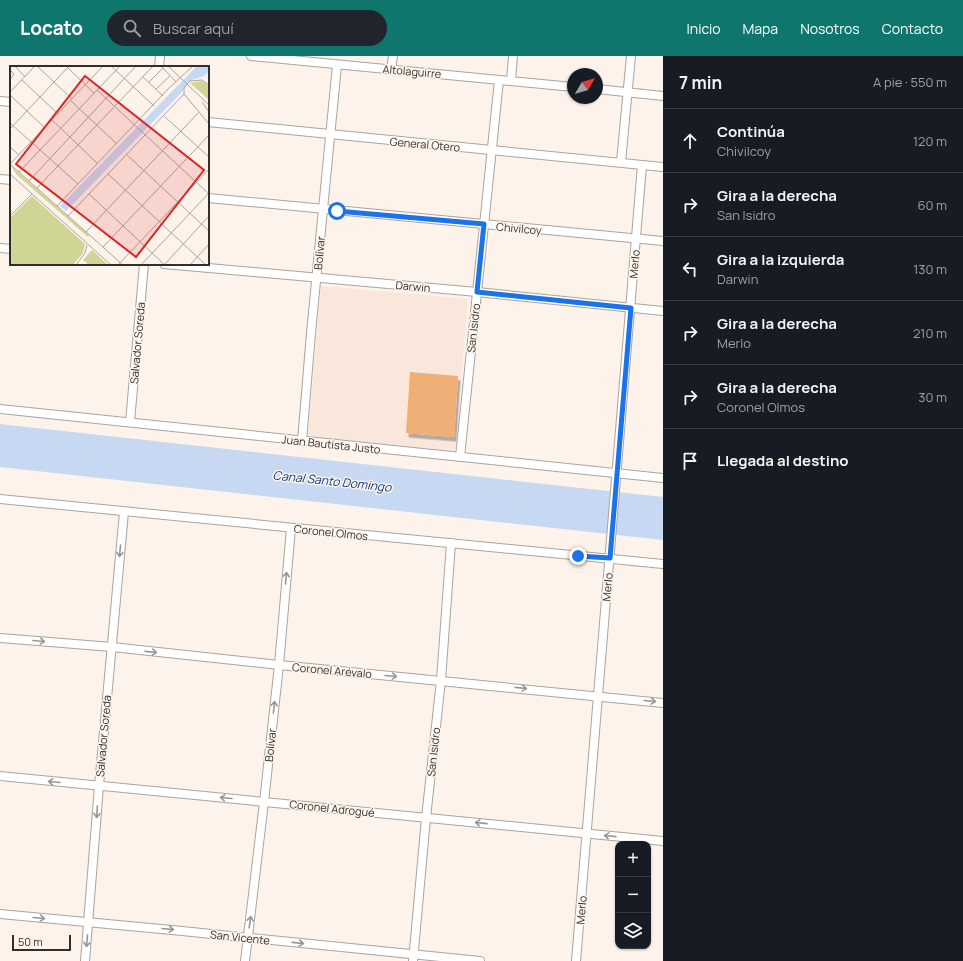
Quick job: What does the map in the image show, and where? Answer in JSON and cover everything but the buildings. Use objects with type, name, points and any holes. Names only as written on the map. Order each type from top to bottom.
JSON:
[{"type":"street","points":[[159,66],[160,56]]},
{"type":"street","name":"Altolaguirre","points":[[252,56],[567,86]]},
{"type":"street","points":[[391,69],[393,56]]},
{"type":"street","points":[[511,81],[513,56]]},
{"type":"street","points":[[621,162],[631,56]]},
{"type":"street","name":"Bolívar","points":[[302,441],[337,65]]},
{"type":"street","name":"San Isidro","points":[[460,457],[499,80]]},
{"type":"street","points":[[603,90],[663,96]]},
{"type":"street","points":[[0,101],[10,102]]},
{"type":"street","name":"General Otero","points":[[209,122],[663,167]]},
{"type":"street","name":"Merlo","points":[[576,961],[588,833],[642,165]]},
{"type":"street","points":[[0,179],[10,180]]},
{"type":"street","name":"Chivilcoy","points":[[209,198],[663,241]]},
{"type":"street","points":[[0,248],[10,249]]},
{"type":"street","name":"Salvador Soreda","points":[[130,422],[144,265]]},
{"type":"street","name":"Darwin","points":[[175,265],[477,292],[663,311]]},
{"type":"street","name":"Juan Bautista Justo","points":[[0,409],[663,478]]},
{"type":"street","name":"Coronel Olmos","points":[[0,499],[663,564]]},
{"type":"street","name":"Salvador Soreda","points":[[85,961],[124,512]]},
{"type":"street","name":"Bolívar","points":[[244,961],[247,937],[250,927],[279,665],[291,528]]},
{"type":"street","name":"San Isidro","points":[[414,958],[426,818],[441,680],[451,544]]},
{"type":"street","name":"Coronel Arévalo","points":[[0,638],[112,647],[663,703]]},
{"type":"street","name":"Coronel Adrogué","points":[[0,776],[663,841]]},
{"type":"street","name":"San Vicente","points":[[0,914],[247,937],[414,958],[480,961]]},
{"type":"shaded area","points":[[321,286],[468,299],[455,451],[308,438]]},
{"type":"water","name":"Canal Santo Domingo","points":[[0,424],[663,497],[663,540],[0,467]]},
{"type":"route","points":[[337,211],[484,224],[477,292],[631,308],[610,558],[578,556]]}]
